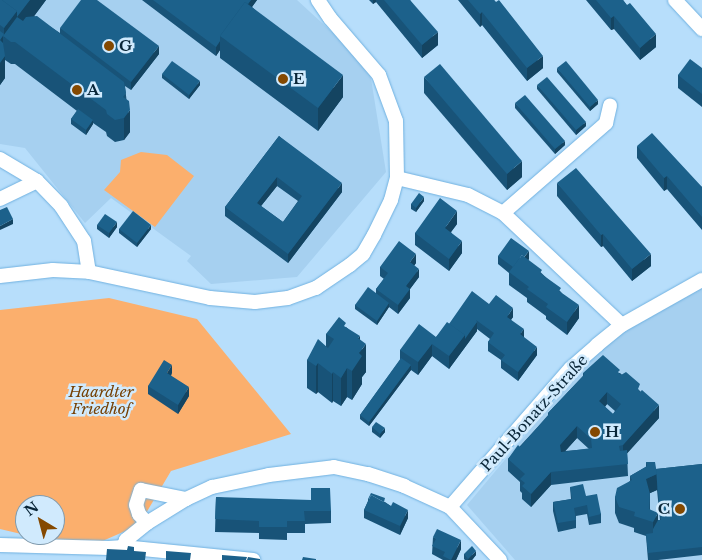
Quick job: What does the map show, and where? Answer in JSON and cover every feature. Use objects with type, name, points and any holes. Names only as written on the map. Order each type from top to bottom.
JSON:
[{"type":"street","points":[[0,276],[53,270],[88,272],[210,298],[255,302],[288,298],[333,279],[362,254],[384,217],[397,178],[396,120],[379,75],[330,18],[318,0]]},
{"type":"street","points":[[675,0],[702,30]]},
{"type":"street","points":[[503,213],[606,123],[610,106]]},
{"type":"street","points":[[0,159],[37,181],[61,206],[84,241],[88,272]]},
{"type":"street","points":[[397,178],[468,195],[503,213],[622,326]]},
{"type":"street","points":[[0,200],[37,181]]},
{"type":"street","name":"Paul-Bonatz-Straße","points":[[450,507],[571,368],[622,326],[702,280]]},
{"type":"street","points":[[123,547],[126,540],[147,523],[186,498],[212,487],[277,474],[334,467],[368,474],[404,486],[450,507],[500,560]]},
{"type":"street","points":[[147,523],[139,514],[136,505],[142,490],[186,498]]},
{"type":"street","points":[[0,545],[123,547],[253,560]]},
{"type":"shaded area","points":[[0,0],[297,0],[369,66],[386,172],[297,277],[211,284],[187,261],[191,256],[111,198],[85,223],[25,148],[0,144]]},
{"type":"shaded area","points":[[702,284],[702,560],[515,560],[467,505],[602,344]]},
{"type":"green space","points":[[141,152],[167,155],[194,176],[155,227],[104,190],[120,172],[121,160]]},
{"type":"green space","name":"Haardter Friedhof","points":[[109,298],[197,319],[291,434],[171,471],[139,525],[98,543],[65,542],[65,495],[15,495],[15,533],[0,529],[0,310]]},
{"type":"building","points":[[0,0],[17,11],[4,28],[0,25]]},
{"type":"building","points":[[2,0],[30,0],[17,17],[17,11]]},
{"type":"building","name":"G","points":[[81,0],[97,0],[159,46],[131,82],[60,28]]},
{"type":"building","points":[[153,0],[251,0],[248,4],[245,2],[220,36],[220,41],[216,47]]},
{"type":"building","points":[[384,0],[410,0],[438,32],[422,45]]},
{"type":"building","points":[[468,0],[494,0],[496,2],[499,0],[543,56],[527,68],[482,12],[480,14]]},
{"type":"building","points":[[596,0],[623,0],[627,5],[630,3],[656,34],[640,48],[614,16],[611,18]]},
{"type":"building","points":[[245,2],[343,75],[318,108],[220,36]]},
{"type":"building","points":[[37,16],[124,82],[126,93],[123,97],[129,101],[130,110],[124,118],[115,120],[107,114],[106,110],[15,42],[11,42],[3,36],[17,17],[23,21],[26,17]]},
{"type":"building","points":[[0,31],[4,34],[0,40]]},
{"type":"building","points":[[0,40],[3,43],[5,56],[0,63]]},
{"type":"building","points":[[690,59],[702,68],[702,94],[678,75]]},
{"type":"building","points":[[172,61],[200,81],[189,95],[162,74]]},
{"type":"building","points":[[566,61],[598,100],[590,107],[557,68]]},
{"type":"building","points":[[440,64],[522,161],[507,174],[424,77]]},
{"type":"building","points":[[547,77],[586,122],[576,130],[537,85]]},
{"type":"building","points":[[525,95],[565,141],[555,149],[515,103]]},
{"type":"building","points":[[78,109],[93,120],[86,130],[71,119]]},
{"type":"building","points":[[652,133],[702,187],[702,217],[667,176],[664,178],[637,146]]},
{"type":"building","points":[[279,136],[342,183],[288,254],[225,207]],"holes":[[[277,177],[302,196],[283,222],[257,203]]]},
{"type":"building","points":[[576,168],[651,254],[632,269],[557,183]]},
{"type":"building","points":[[419,193],[424,197],[416,208],[411,204]]},
{"type":"building","points":[[440,198],[457,211],[445,228],[462,241],[449,259],[415,233]]},
{"type":"building","points":[[7,207],[13,219],[0,226],[0,210]]},
{"type":"building","points":[[133,211],[151,225],[137,243],[119,229]]},
{"type":"building","points":[[105,214],[117,222],[109,233],[97,225]]},
{"type":"building","points":[[511,238],[529,251],[524,257],[522,255],[513,267],[498,256]]},
{"type":"building","points":[[399,241],[416,254],[410,262],[419,269],[406,286],[410,289],[398,305],[376,289],[388,273],[380,267]]},
{"type":"building","points":[[522,255],[542,270],[540,273],[561,288],[559,291],[579,305],[567,322],[546,307],[548,304],[527,289],[529,287],[509,272]]},
{"type":"building","points":[[368,287],[389,303],[377,321],[355,305]]},
{"type":"building","points":[[472,291],[489,304],[496,295],[513,308],[507,317],[524,329],[520,334],[537,347],[518,372],[501,360],[505,355],[488,342],[494,333],[476,320],[477,322],[465,339],[465,335],[449,324]]},
{"type":"building","points":[[339,317],[346,323],[344,326],[360,336],[358,338],[366,344],[359,353],[362,356],[352,371],[347,368],[341,378],[333,372],[332,374],[318,363],[316,366],[307,360],[318,339],[328,348],[334,339],[326,334]]},
{"type":"building","points":[[447,322],[465,335],[449,356],[432,344],[418,362],[400,350],[419,324],[436,337]]},
{"type":"building","name":"H","points":[[603,355],[620,370],[618,372],[621,375],[626,372],[640,384],[638,389],[640,392],[642,390],[659,405],[623,445],[619,446],[620,451],[627,450],[628,464],[551,472],[531,494],[522,486],[525,483],[520,479],[525,474],[508,459],[518,445],[520,447],[548,413],[584,375],[583,373]],"holes":[[[607,392],[621,404],[613,414],[599,401]],[[577,426],[591,439],[592,448],[561,452],[560,445]]]},
{"type":"building","points":[[401,358],[411,365],[369,422],[360,415]]},
{"type":"building","points":[[164,360],[172,365],[167,373],[189,387],[178,405],[148,386]]},
{"type":"building","points":[[376,422],[385,428],[380,434],[372,427]]},
{"type":"building","points":[[646,462],[655,462],[657,474],[646,479],[650,494],[649,509],[658,513],[653,522],[634,516],[635,512],[619,507],[615,497],[617,488],[632,480],[630,476],[647,466]]},
{"type":"building","name":"C","points":[[702,464],[702,547],[648,553],[646,534],[653,533],[658,520],[661,520],[656,469]]},
{"type":"building","points":[[583,484],[586,496],[597,494],[601,514],[589,517],[587,505],[574,508],[576,520],[558,523],[553,502],[572,499],[570,487]]},
{"type":"building","points":[[311,488],[330,488],[331,511],[304,511],[305,521],[287,521],[287,527],[259,527],[259,521],[215,519],[216,497],[311,500]]},
{"type":"building","points":[[371,493],[385,498],[384,502],[371,495],[368,499]]},
{"type":"building","points":[[371,495],[391,506],[393,502],[408,510],[400,526],[364,510]]},
{"type":"building","points":[[437,529],[461,540],[451,560],[443,556],[445,552],[432,546],[436,539],[433,537]]},
{"type":"building","points":[[128,546],[134,547],[134,551],[146,552],[145,560],[106,560],[107,549],[127,550]]},
{"type":"building","points":[[472,546],[476,551],[468,559],[464,554]]},
{"type":"building","points":[[166,551],[191,553],[190,560],[166,560]]},
{"type":"building","points":[[222,555],[247,557],[246,560],[222,560]]},
{"type":"building","points":[[248,557],[260,559],[260,560],[247,560]]},
{"type":"building","points":[[303,557],[316,559],[316,560],[302,560]]},
{"type":"place","name":"G","points":[[109,46]]},
{"type":"place","name":"E","points":[[283,79]]},
{"type":"place","name":"A","points":[[77,90]]},
{"type":"place","name":"H","points":[[595,432]]},
{"type":"place","name":"C","points":[[680,509]]}]
